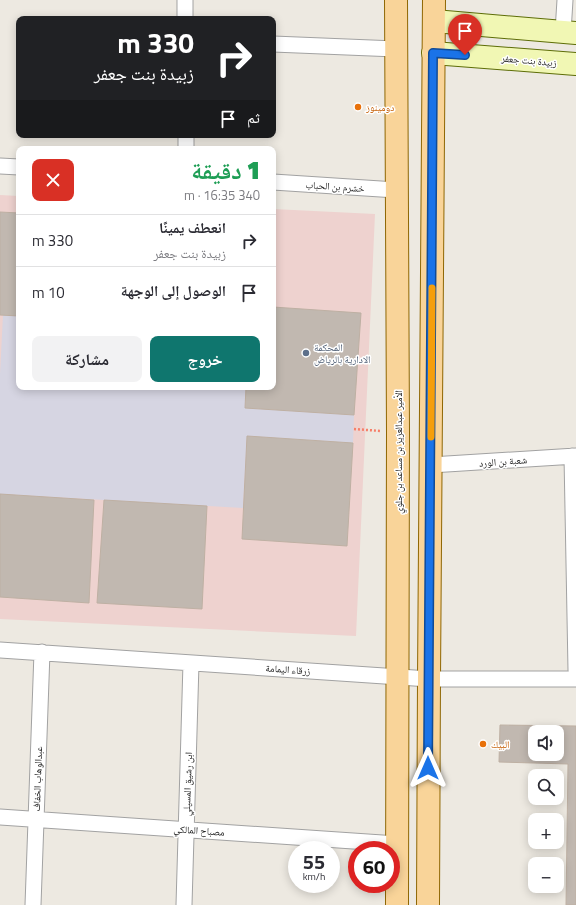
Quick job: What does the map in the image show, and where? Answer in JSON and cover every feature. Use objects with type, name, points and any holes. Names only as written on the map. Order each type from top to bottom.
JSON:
[{"type":"main road","name":"الأمير عبدالعزيز بن مساعد بن جلوي","points":[[396,0],[398,432],[397,841]]},
{"type":"main road","points":[[428,905],[428,679],[434,10]]},
{"type":"main road","name":"الأمير عبدالعزيز بن مساعد بن جلوي","points":[[397,893],[397,905]]},
{"type":"street","points":[[185,0],[185,16]]},
{"type":"street","points":[[434,10],[570,32],[565,0]]},
{"type":"street","points":[[276,44],[396,49]]},
{"type":"street","name":"زبيدة بنت جعفر","points":[[433,53],[576,64]]},
{"type":"street","points":[[0,166],[16,167]]},
{"type":"street","name":"خشرم بن الحباب","points":[[276,182],[396,190]]},
{"type":"street","points":[[574,456],[576,670]]},
{"type":"street","name":"شعبة بن الورد","points":[[431,465],[574,456]]},
{"type":"street","name":"زرقاء اليمامة","points":[[0,650],[428,679],[576,679]]},
{"type":"street","name":"عبدالوهاب الخفاف","points":[[33,905],[42,652]]},
{"type":"street","name":"ابن رشيق المسيلي","points":[[184,905],[191,663]]},
{"type":"street","name":"مصباح المالكي","points":[[0,817],[352,841]]},
{"type":"path","points":[[354,429],[398,432]]},
{"type":"shaded area","points":[[0,195],[16,196],[16,390],[276,390],[276,209],[375,214],[356,636],[0,619]]},
{"type":"shaded area","points":[[3,315],[16,316],[16,390],[246,390],[245,408],[354,415],[353,443],[247,436],[243,508],[0,494],[0,374]]},
{"type":"building","points":[[0,212],[16,213],[16,316],[0,315]]},
{"type":"building","points":[[276,307],[361,313],[354,415],[245,408],[246,390],[276,390]]},
{"type":"building","points":[[247,436],[353,443],[347,546],[242,539]]},
{"type":"building","points":[[0,494],[94,500],[89,603],[0,597]]},
{"type":"building","points":[[104,500],[207,506],[202,609],[97,603]]},
{"type":"building","points":[[500,725],[528,725],[528,761],[564,761],[564,726],[576,726],[576,905],[566,905],[568,764],[499,762]]},
{"type":"slow traffic","points":[[431,437],[432,288]]},
{"type":"place","name":"دومينوز","points":[[358,107]]},
{"type":"place","name":"المحكمة الادارية بالرياض","points":[[306,353]]},
{"type":"place","name":"البيك","points":[[483,744]]},
{"type":"route","points":[[428,768],[433,53],[465,55]]}]
